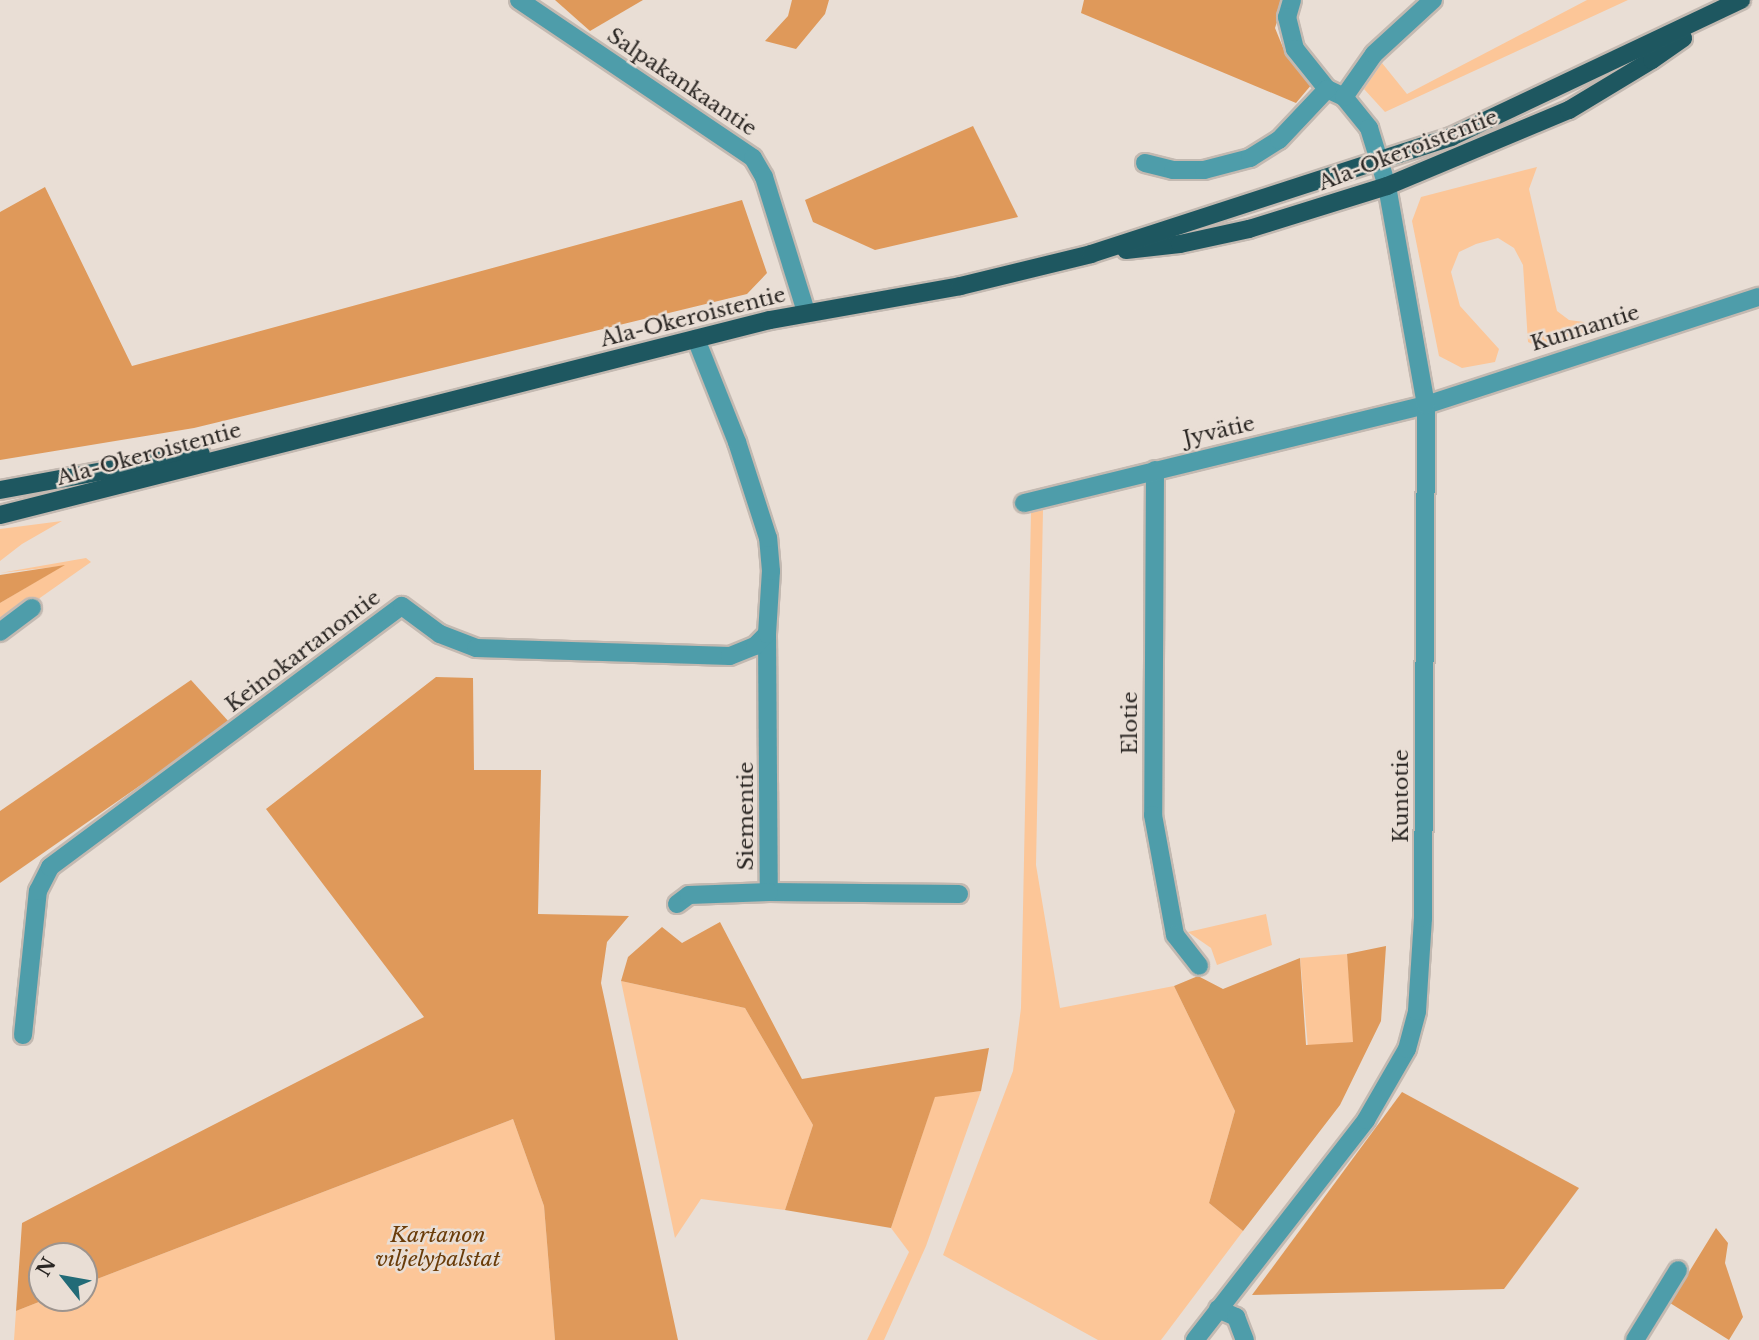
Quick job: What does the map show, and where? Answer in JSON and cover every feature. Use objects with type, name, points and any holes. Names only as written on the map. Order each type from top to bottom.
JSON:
[{"type":"main road","name":"Ala-Okeroistentie","points":[[0,515],[308,435],[806,312],[960,286],[1091,254],[1451,137],[1713,16],[1741,0]]},
{"type":"main road","name":"Ala-Okeroistentie","points":[[1091,254],[1180,244],[1249,229],[1387,186],[1569,110],[1652,60],[1713,16]]},
{"type":"main road","name":"Ala-Okeroistentie","points":[[0,490],[308,435]]},
{"type":"street","name":"Salpakankaantie","points":[[519,0],[753,158],[764,177],[806,312]]},
{"type":"street","name":"Kuntotie","points":[[1195,1340],[1366,1120],[1407,1049],[1417,1011],[1423,918],[1426,405],[1387,186],[1369,128],[1295,49],[1287,17],[1293,0]]},
{"type":"street","points":[[1144,163],[1172,170],[1204,170],[1250,158],[1279,140],[1335,93],[1433,0]]},
{"type":"street","name":"Kunnantie","points":[[1426,405],[1759,297]]},
{"type":"street","points":[[696,339],[737,442],[768,538],[771,571],[767,634]]},
{"type":"street","name":"Jyvätie","points":[[1024,503],[1426,405]]},
{"type":"street","name":"Elotie","points":[[1154,470],[1153,815],[1175,935],[1199,966]]},
{"type":"street","name":"Keinokartanontie","points":[[23,1035],[38,891],[50,867],[402,606],[440,634],[476,648],[730,656],[755,646],[767,634]]},
{"type":"street","points":[[0,632],[32,608]]},
{"type":"street","name":"Siementie","points":[[767,634],[769,892],[958,894]]},
{"type":"street","points":[[677,904],[689,895],[769,892]]},
{"type":"street","points":[[1635,1340],[1678,1270]]},
{"type":"street","points":[[1218,1309],[1236,1317],[1245,1340]]},
{"type":"green space","points":[[1587,0],[1628,0],[1385,112],[1364,89],[1382,63],[1407,94]]},
{"type":"green space","points":[[1537,167],[1529,189],[1557,311],[1569,320],[1584,322],[1586,333],[1541,348],[1528,342],[1523,265],[1514,248],[1498,238],[1476,244],[1459,252],[1451,272],[1460,306],[1499,349],[1495,362],[1462,368],[1439,356],[1412,221],[1421,197]]},
{"type":"green space","points":[[1043,510],[1036,865],[1060,1008],[1174,986],[1235,1111],[1209,1203],[1243,1231],[1161,1340],[1098,1340],[943,1255],[1013,1071],[1021,1008],[1031,512]]},
{"type":"green space","points":[[62,521],[22,544],[0,561],[0,529]]},
{"type":"green space","points":[[86,558],[91,562],[0,626],[0,603],[62,566],[0,573]]},
{"type":"green space","points":[[1266,914],[1272,945],[1217,965],[1211,948],[1188,932]]},
{"type":"green space","points":[[1347,954],[1355,1042],[1308,1046],[1300,958]]},
{"type":"green space","points":[[621,981],[745,1008],[813,1125],[785,1210],[701,1199],[675,1238]]},
{"type":"green space","points":[[981,1091],[926,1246],[884,1340],[867,1340],[909,1252],[891,1228],[935,1096]]},
{"type":"green space","name":"Kartanon viljelypalstat","points":[[513,1119],[544,1206],[555,1340],[14,1340],[16,1311],[28,1306],[28,1312],[98,1312],[98,1279]]},
{"type":"shaded area","points":[[555,0],[643,0],[590,31]]},
{"type":"shaded area","points":[[792,0],[829,0],[825,14],[796,49],[765,41],[788,16]]},
{"type":"shaded area","points":[[1084,0],[1284,0],[1275,28],[1284,50],[1312,84],[1296,103],[1081,13]]},
{"type":"shaded area","points":[[973,126],[1018,217],[875,250],[813,222],[805,200]]},
{"type":"shaded area","points":[[45,187],[132,366],[742,200],[767,273],[747,294],[194,428],[0,460],[0,212]]},
{"type":"shaded area","points":[[65,565],[0,603],[0,575]]},
{"type":"shaded area","points":[[436,677],[473,678],[474,770],[541,770],[538,914],[629,916],[607,942],[601,983],[678,1340],[555,1340],[544,1206],[513,1119],[98,1279],[98,1242],[28,1242],[28,1306],[16,1311],[22,1223],[424,1017],[266,809]]},
{"type":"shaded area","points":[[191,680],[230,723],[0,883],[0,811]]},
{"type":"shaded area","points":[[720,922],[802,1079],[989,1048],[981,1091],[935,1097],[891,1228],[785,1210],[813,1125],[745,1008],[621,981],[628,957],[662,927],[682,943]]},
{"type":"shaded area","points":[[1386,946],[1381,1021],[1340,1105],[1243,1231],[1209,1203],[1235,1111],[1174,986],[1198,976],[1223,989],[1300,958],[1306,1045],[1353,1042],[1347,954]]},
{"type":"shaded area","points":[[1402,1092],[1579,1188],[1504,1289],[1252,1295]]},
{"type":"shaded area","points":[[1716,1228],[1728,1243],[1725,1263],[1743,1317],[1729,1340],[1670,1303]]}]
